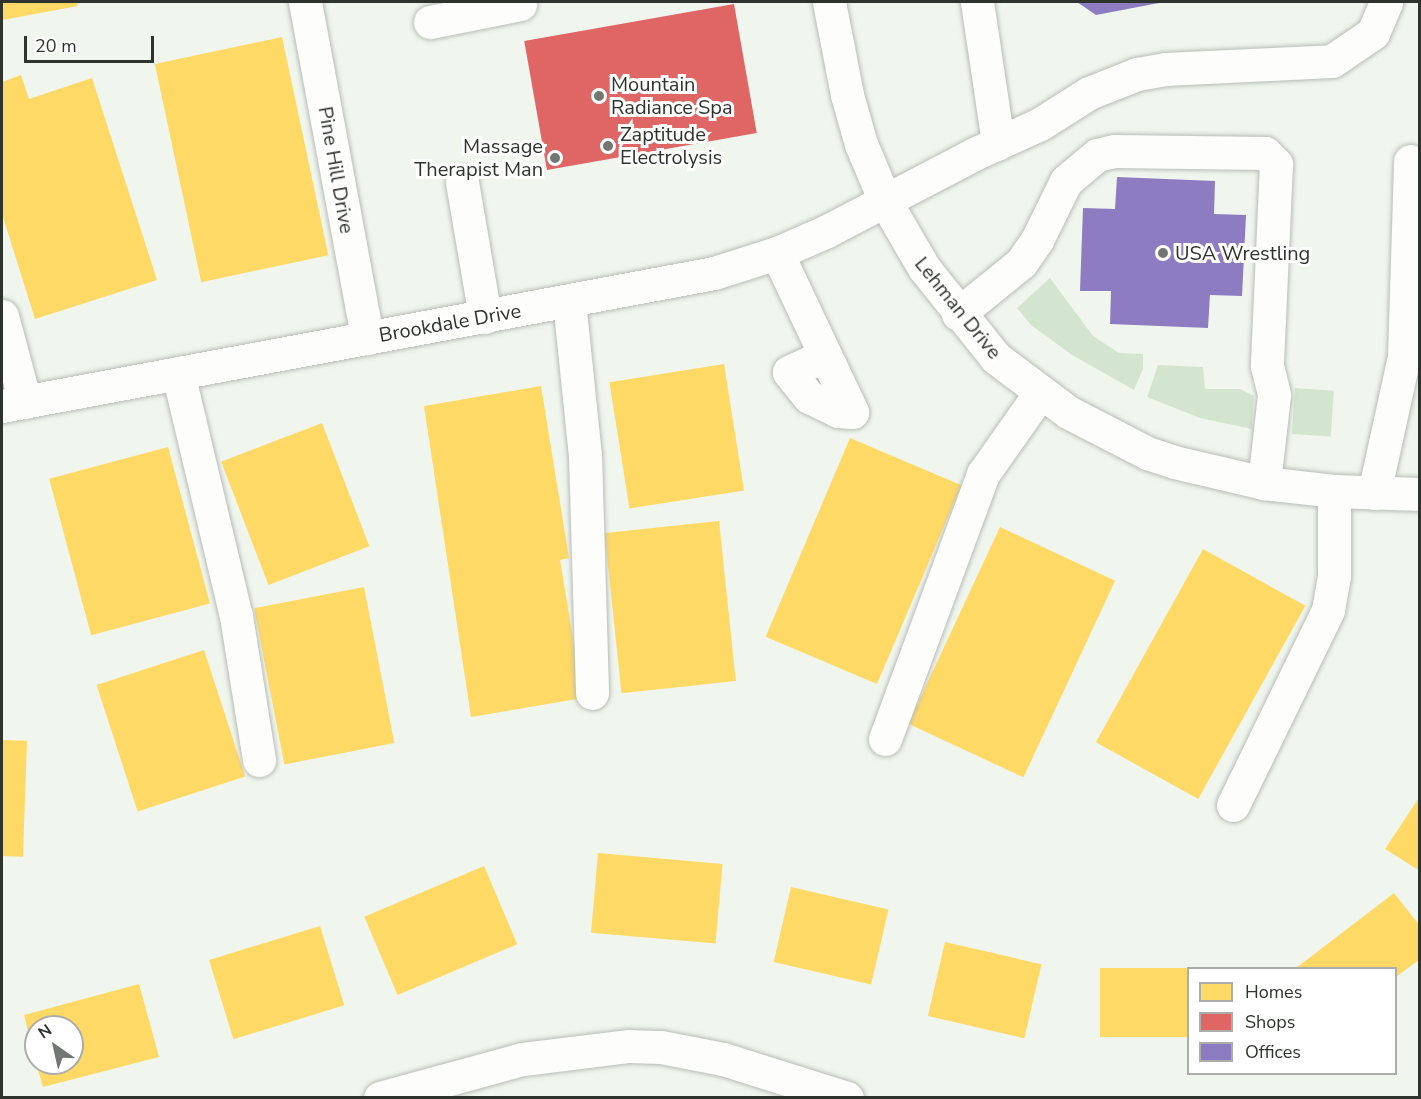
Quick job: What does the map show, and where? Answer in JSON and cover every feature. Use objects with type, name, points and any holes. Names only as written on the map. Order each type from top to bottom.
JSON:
[{"type":"street","name":"Pine Hill Drive","points":[[305,2],[367,338]]},
{"type":"street","points":[[430,22],[524,2]]},
{"type":"street","name":"Lehman Drive","points":[[829,2],[847,95],[861,144],[885,201],[912,250],[958,314],[996,358],[1040,393],[1147,453],[1264,483],[1334,491],[1419,494]]},
{"type":"street","points":[[976,2],[998,143]]},
{"type":"street","name":"Brookdale Drive","points":[[13,404],[687,279],[777,253],[1040,124],[1089,93],[1137,74],[1165,69],[1332,62],[1373,33],[1386,2]]},
{"type":"street","points":[[958,314],[1021,262],[1037,240],[1066,181],[1097,155],[1115,151],[1259,152],[1271,156],[1276,164],[1267,366],[1274,395],[1264,483]]},
{"type":"street","points":[[1374,493],[1403,365],[1410,161]]},
{"type":"street","points":[[462,182],[484,317]]},
{"type":"street","points":[[777,253],[823,356]]},
{"type":"street","points":[[569,301],[585,455],[592,693]]},
{"type":"street","points":[[2,316],[13,404]]},
{"type":"street","points":[[178,373],[236,616],[259,760]]},
{"type":"street","points":[[885,739],[983,474],[1040,393]]},
{"type":"street","points":[[1233,805],[1328,609],[1334,576],[1334,491]]},
{"type":"street","points":[[380,1098],[523,1059],[629,1046],[661,1047],[723,1059],[847,1098]]},
{"type":"green space","points":[[1050,278],[1093,336],[1119,353],[1143,354],[1143,369],[1134,390],[1072,355],[1031,325],[1017,308]]},
{"type":"green space","points":[[1158,365],[1203,367],[1205,389],[1240,389],[1254,396],[1252,429],[1200,418],[1147,397]]},
{"type":"green space","points":[[1295,388],[1334,391],[1331,437],[1292,434]]},
{"type":"building: Homes","points":[[2,2],[77,2],[78,6],[2,20]]},
{"type":"building: Homes","points":[[282,37],[328,255],[201,282],[155,64]]},
{"type":"building: Homes","points":[[21,75],[29,99],[92,78],[157,280],[35,319],[2,214],[2,82]]},
{"type":"building: Homes","points":[[724,364],[744,490],[629,509],[609,382]]},
{"type":"building: Homes","points":[[541,386],[569,558],[560,560],[583,698],[471,717],[424,406]]},
{"type":"building: Homes","points":[[322,423],[369,546],[268,585],[221,462]]},
{"type":"building: Homes","points":[[850,438],[961,485],[877,684],[766,637]]},
{"type":"building: Homes","points":[[168,447],[210,603],[91,635],[49,479]]},
{"type":"building: Homes","points":[[719,521],[736,681],[621,693],[605,533]]},
{"type":"building: Homes","points":[[1000,527],[1115,581],[1023,777],[908,724]]},
{"type":"building: Homes","points":[[1203,549],[1305,606],[1198,799],[1096,742]]},
{"type":"building: Homes","points":[[364,587],[394,743],[284,764],[254,608]]},
{"type":"building: Homes","points":[[204,650],[245,776],[138,811],[97,685]]},
{"type":"building: Homes","points":[[2,740],[27,741],[23,857],[2,856]]},
{"type":"building: Homes","points":[[1420,796],[1420,871],[1385,849]]},
{"type":"building: Homes","points":[[598,853],[723,864],[716,944],[591,933]]},
{"type":"building: Homes","points":[[484,866],[517,944],[398,995],[364,917]]},
{"type":"building: Homes","points":[[791,887],[888,909],[871,985],[774,962]]},
{"type":"building: Homes","points":[[1394,893],[1420,926],[1420,959],[1397,976],[1397,967],[1297,967]]},
{"type":"building: Homes","points":[[320,926],[344,1005],[233,1039],[209,960]]},
{"type":"building: Homes","points":[[945,942],[1041,964],[1024,1038],[928,1016]]},
{"type":"building: Homes","points":[[1100,968],[1187,968],[1187,1037],[1100,1037]]},
{"type":"building: Homes","points":[[139,984],[159,1057],[43,1087],[40,1075],[84,1075],[84,1015],[24,1015]]},
{"type":"building: Shops","points":[[734,4],[757,133],[547,170],[524,41]]},
{"type":"building: Offices","points":[[1077,2],[1159,2],[1159,3],[1096,15]]},
{"type":"building: Offices","name":"USA Wrestling","points":[[1117,177],[1215,181],[1214,214],[1246,215],[1242,296],[1210,295],[1208,328],[1110,324],[1111,291],[1080,291],[1083,208],[1115,209]]},
{"type":"place","name":"Mountain Radiance Spa","points":[[599,96]]},
{"type":"place","name":"Zaptitude Electrolysis","points":[[608,146]]},
{"type":"place","name":"Massage Therapist Man","points":[[555,158]]},
{"type":"place","name":"USA Wrestling","points":[[1163,253]]}]
